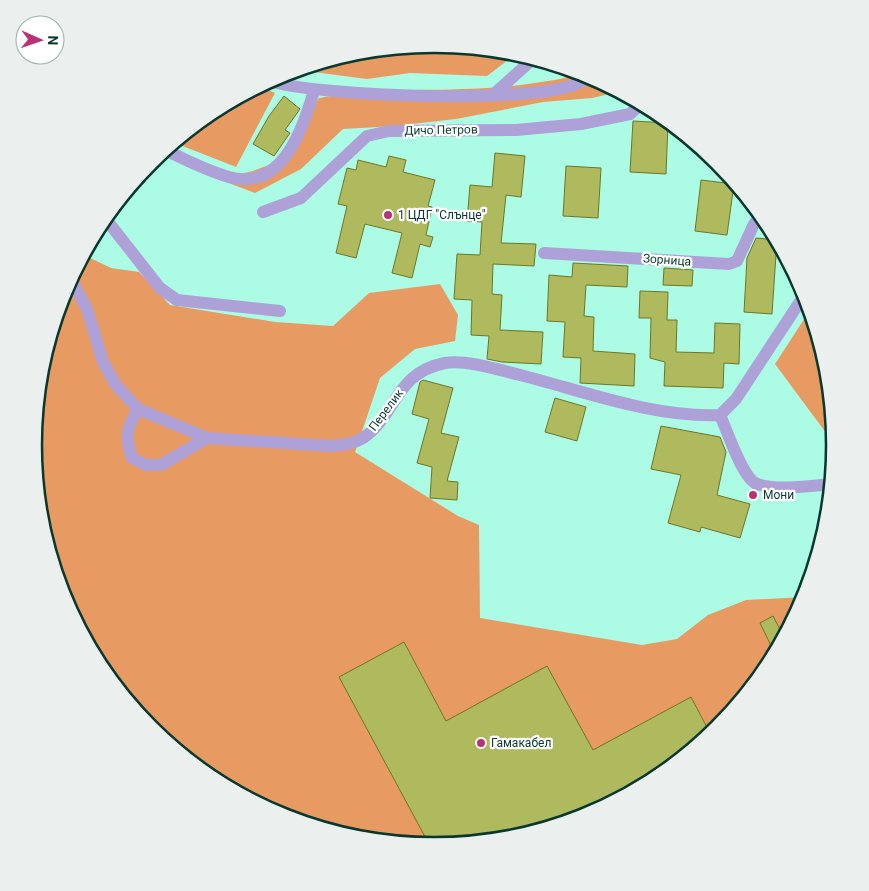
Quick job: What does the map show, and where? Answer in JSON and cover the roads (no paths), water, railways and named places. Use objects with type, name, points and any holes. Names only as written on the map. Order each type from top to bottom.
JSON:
[{"type":"street","points":[[494,94],[527,65]]},
{"type":"street","points":[[282,84],[314,91],[399,97],[494,94],[567,88],[582,82]]},
{"type":"street","points":[[173,154],[230,178],[257,179],[271,173],[287,156],[308,111],[314,91]]},
{"type":"street","name":"Дичо Петров","points":[[263,212],[301,198],[367,136],[389,131],[516,130],[581,124],[630,114],[636,109]]},
{"type":"street","name":"Зорница","points":[[544,253],[729,264],[737,261],[756,222]]},
{"type":"street","points":[[111,225],[160,288],[177,300],[280,311]]},
{"type":"street","name":"Перелик","points":[[75,288],[86,309],[103,362],[116,385],[138,409],[206,438],[331,446],[350,444],[364,437],[383,418],[402,388],[423,370],[446,362],[484,366],[667,413],[700,416],[720,415]]},
{"type":"street","points":[[800,302],[736,399],[720,415],[748,476],[756,484],[797,487],[824,485]]},
{"type":"street","points":[[138,409],[130,424],[126,440],[132,458],[146,465],[161,465],[206,438]]},
{"type":"place","name":"1 ЦДГ \"Слънце\"","points":[[388,215]]},
{"type":"place","name":"Мони","points":[[753,495]]},
{"type":"place","name":"Гамакабел","points":[[481,743]]}]
